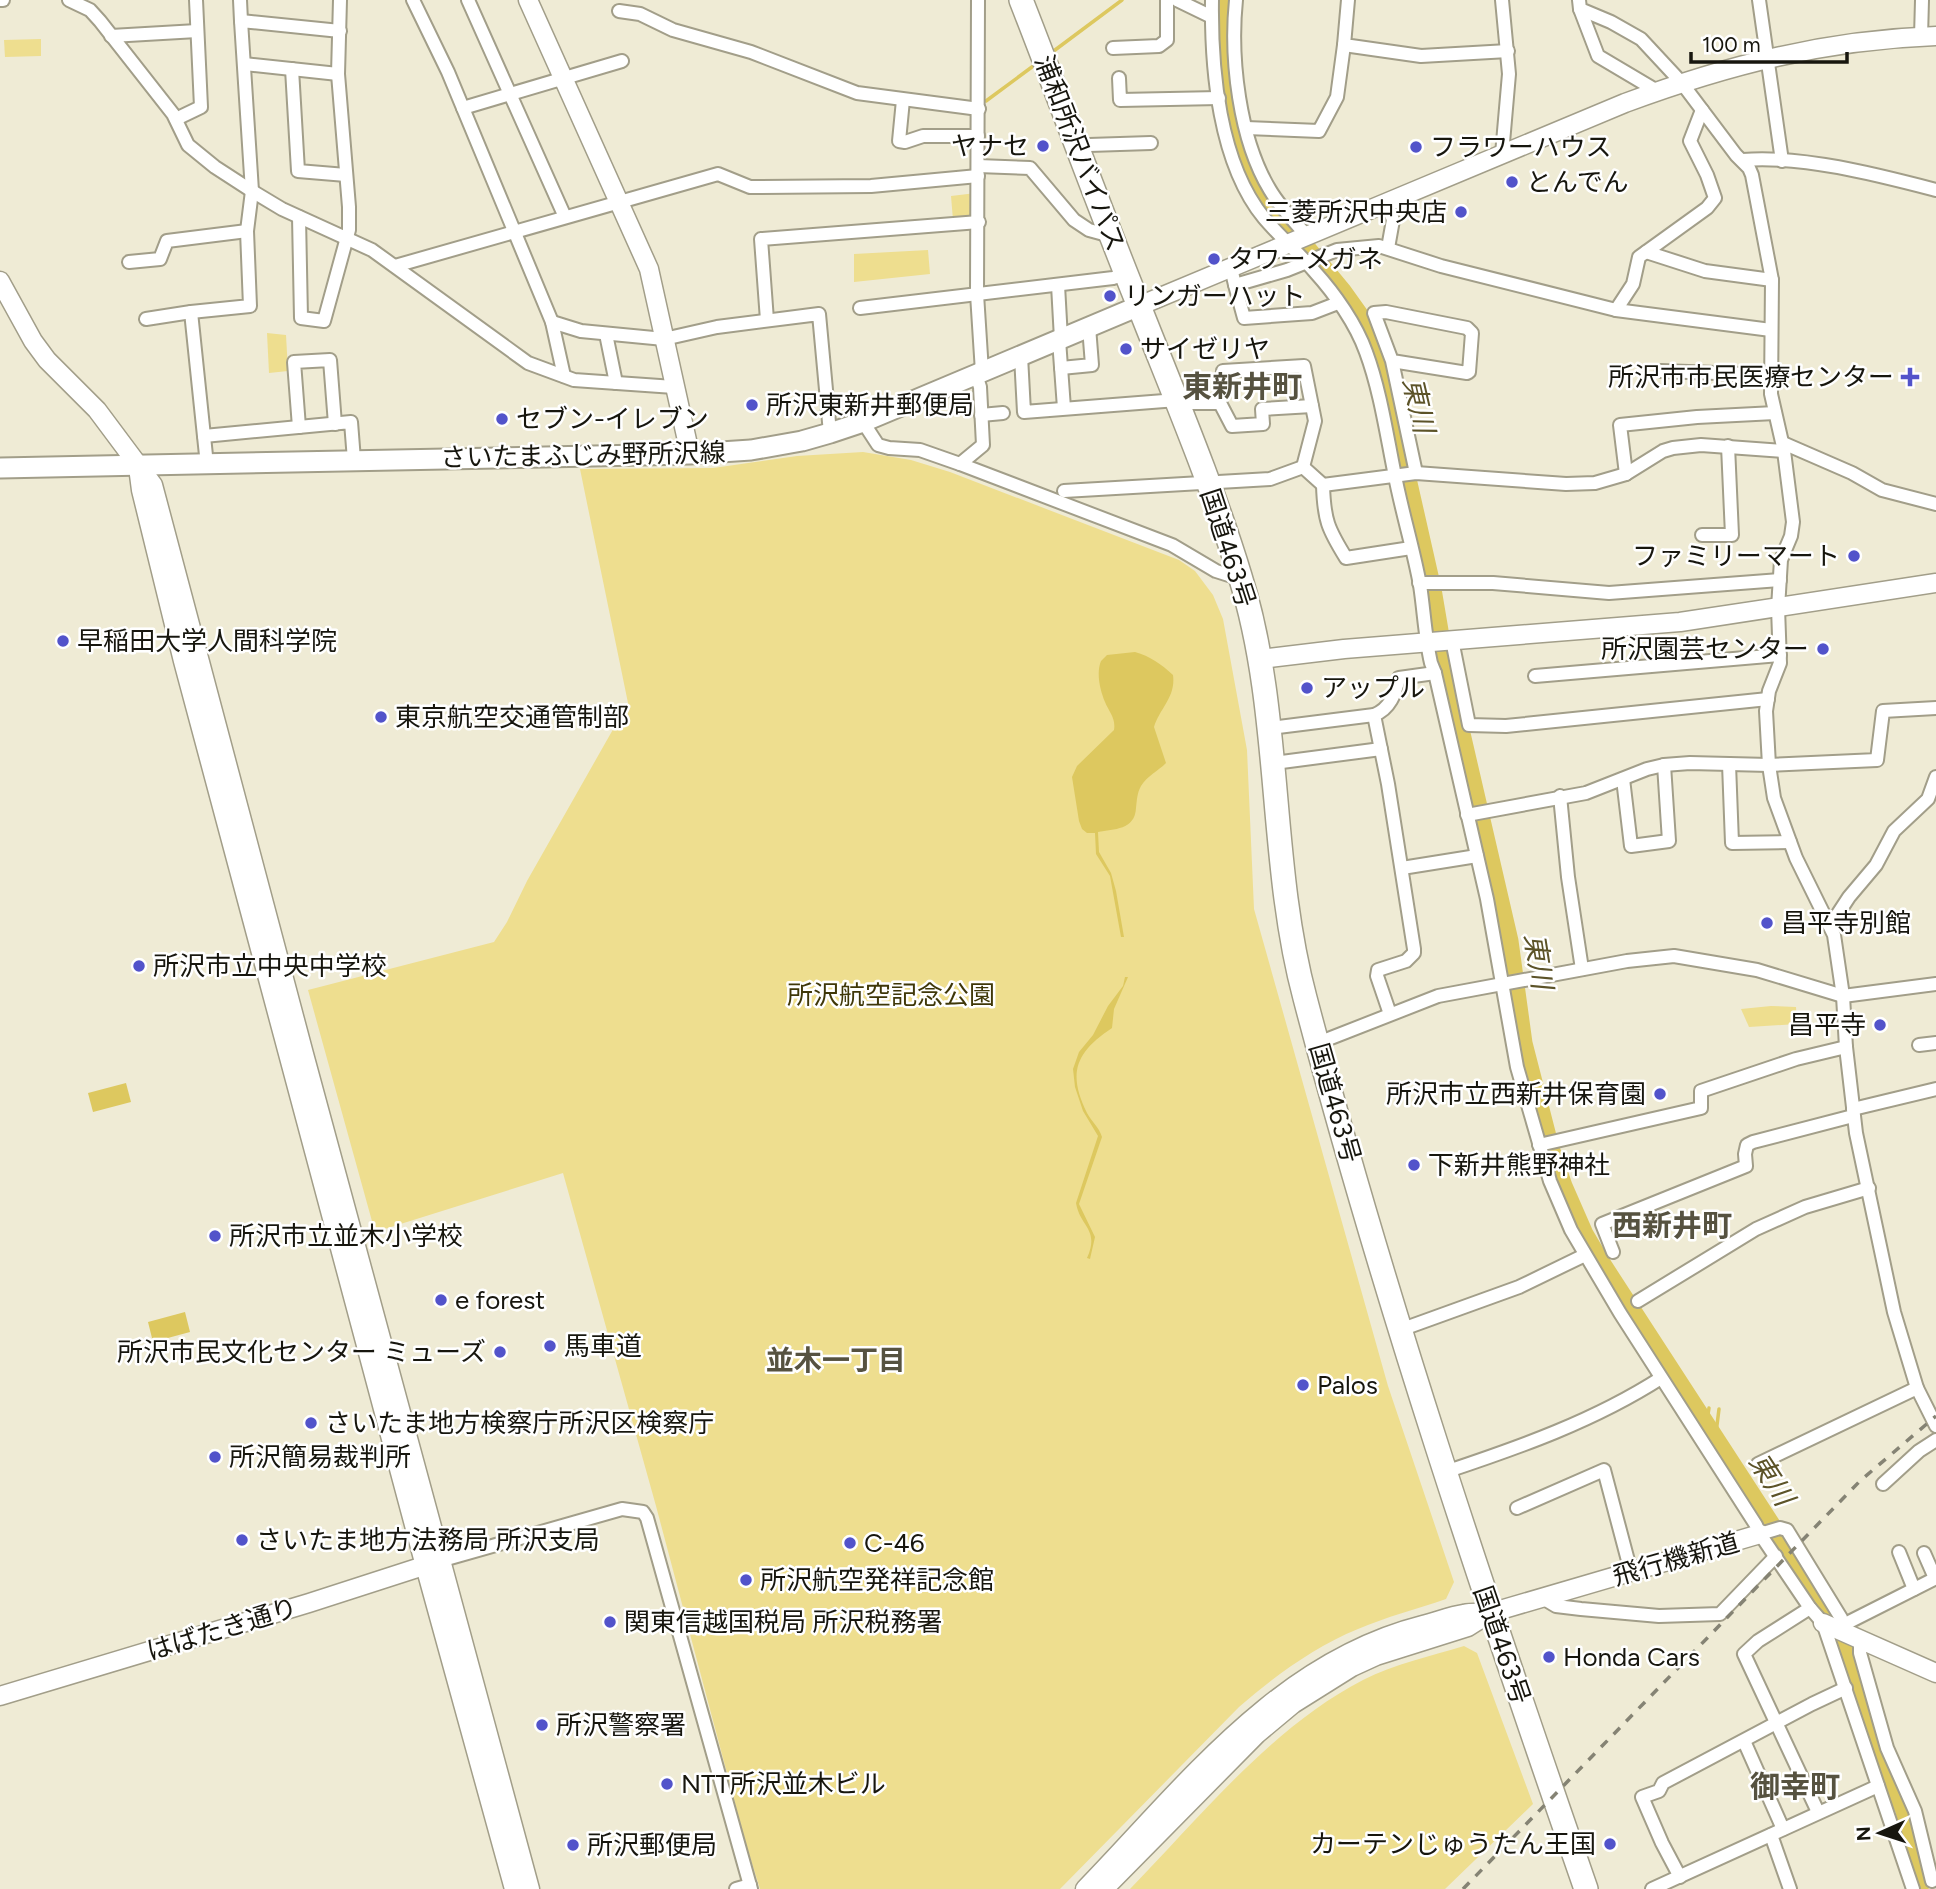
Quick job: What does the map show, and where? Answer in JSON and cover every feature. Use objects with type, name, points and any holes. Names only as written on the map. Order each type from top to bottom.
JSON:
[{"type":"highway","name":"浦和所沢バイパス","points":[[1021,0],[1139,306]]},
{"type":"highway","name":"国道463号","points":[[1139,306],[1241,579],[1261,659],[1293,946],[1318,1043],[1445,1472],[1490,1613],[1586,1889]]},
{"type":"main road","name":"さいたまふじみ野所沢線","points":[[0,468],[690,454],[751,450],[802,441],[863,422],[1139,306]]},
{"type":"street","points":[[176,119],[201,107],[196,0]]},
{"type":"street","points":[[146,319],[250,306],[247,231],[252,191],[240,0]]},
{"type":"street","points":[[299,217],[301,318],[324,321],[347,239],[349,207],[338,74],[340,0]]},
{"type":"street","points":[[413,0],[463,108],[552,322],[564,376]]},
{"type":"street","points":[[468,0],[565,217]]},
{"type":"street","points":[[528,0],[649,269],[690,454]]},
{"type":"street","points":[[960,464],[984,445],[977,294],[978,0]]},
{"type":"street","points":[[1113,48],[1159,46],[1167,40],[1167,0]]},
{"type":"street","points":[[1177,0],[1213,21],[1232,22]]},
{"type":"street","points":[[1212,0],[1219,98],[1232,154],[1246,192],[1263,216],[1297,240]]},
{"type":"street","points":[[1236,0],[1232,22],[1235,55],[1251,149],[1307,260],[1338,303],[1366,350],[1406,474]]},
{"type":"street","points":[[1246,128],[1319,131],[1337,97],[1348,0]]},
{"type":"street","points":[[1502,0],[1509,74],[1502,154]]},
{"type":"street","points":[[1759,0],[1782,161]]},
{"type":"street","points":[[1233,277],[1297,240],[1681,82],[1768,58],[1832,46],[1929,37],[1922,0]]},
{"type":"street","points":[[71,1],[90,10],[176,119],[188,145],[195,153],[252,191],[299,217],[372,250],[523,359],[574,380],[674,387]]},
{"type":"street","points":[[1580,5],[1641,39],[1681,82],[1752,175],[1772,280],[1771,394],[1783,447],[1793,522],[1782,560],[1780,580],[1779,668],[1768,699],[1769,765],[1774,798],[1790,842],[1834,935],[1843,996],[1853,1112],[1894,1312],[1916,1388],[1936,1426]]},
{"type":"street","points":[[1580,5],[1598,56],[1657,91]]},
{"type":"street","points":[[619,11],[640,14],[673,30],[751,52],[857,93],[979,110]]},
{"type":"street","points":[[241,21],[340,31]]},
{"type":"street","points":[[111,36],[197,31]]},
{"type":"street","points":[[1344,45],[1421,56],[1508,51]]},
{"type":"street","points":[[463,108],[622,61]]},
{"type":"street","points":[[244,64],[338,74]]},
{"type":"street","points":[[292,69],[298,171],[346,175]]},
{"type":"street","points":[[1119,78],[1120,100],[1219,98]]},
{"type":"street","points":[[903,100],[899,141],[905,142],[923,136],[978,135]]},
{"type":"street","points":[[1616,310],[1633,284],[1639,257],[1707,208],[1715,198],[1690,141],[1702,110]]},
{"type":"street","points":[[1078,147],[1151,143]]},
{"type":"street","points":[[1742,160],[1782,161],[1844,169],[1936,190]]},
{"type":"street","points":[[395,266],[718,174],[750,187],[871,186],[978,171],[1030,168],[1074,220],[1088,230],[1111,236]]},
{"type":"street","points":[[1387,202],[1393,220],[1388,248]]},
{"type":"street","points":[[767,320],[761,239],[979,222]]},
{"type":"street","points":[[129,262],[160,259],[167,241],[247,231]]},
{"type":"street","points":[[1139,306],[1233,277],[1287,270],[1322,254],[1351,248],[1388,248],[1454,270],[1616,310],[1771,330]]},
{"type":"street","points":[[1646,252],[1705,271],[1772,280]]},
{"type":"street","points":[[860,308],[1113,278],[1126,274]]},
{"type":"street","points":[[1233,277],[1244,318],[1312,313],[1338,303]]},
{"type":"street","points":[[0,281],[33,341],[47,360],[118,434],[138,467],[153,485],[530,1889]]},
{"type":"street","points":[[1058,285],[1064,408]]},
{"type":"street","points":[[191,312],[207,464]]},
{"type":"street","points":[[1392,361],[1467,373],[1472,333],[1467,328],[1386,312],[1374,313],[1392,361],[1406,474],[1411,548],[1426,582],[1440,641],[1469,725],[1506,726],[1768,699]]},
{"type":"street","points":[[552,322],[577,330],[664,339],[717,327],[819,314],[830,433]]},
{"type":"street","points":[[1061,368],[1092,365],[1089,327]]},
{"type":"street","points":[[606,334],[617,383]]},
{"type":"street","points":[[1021,356],[1024,412],[1177,402],[1220,403]]},
{"type":"street","points":[[299,427],[294,362],[330,360],[335,424]]},
{"type":"street","points":[[1303,467],[1315,429],[1312,406],[1304,366],[1223,371],[1220,403],[1232,426],[1263,425],[1262,409],[1312,406]]},
{"type":"street","points":[[1661,371],[1772,375]]},
{"type":"street","points":[[1626,474],[1620,425],[1775,412]]},
{"type":"street","points":[[981,415],[1003,413]]},
{"type":"street","points":[[204,436],[351,422],[354,460]]},
{"type":"street","points":[[863,422],[878,445],[920,450],[960,464],[1172,545],[1216,571],[1241,579]]},
{"type":"street","points":[[1323,485],[1406,474],[1566,484],[1595,483],[1626,474],[1663,451],[1673,448],[1701,445],[1783,447],[1852,473],[1882,490],[1936,503]]},
{"type":"street","points":[[1702,536],[1732,535],[1728,446]]},
{"type":"street","points":[[138,467],[141,491],[183,661],[514,1889]]},
{"type":"street","points":[[1303,467],[1323,485],[1324,514],[1329,531],[1346,558],[1411,548]]},
{"type":"street","points":[[1064,491],[1270,479],[1303,467]]},
{"type":"street","points":[[1426,582],[1609,593],[1780,580]]},
{"type":"street","points":[[1261,659],[1344,649],[1679,622],[1936,583]]},
{"type":"street","points":[[1440,641],[1431,663],[1469,814],[1487,899],[1511,982],[1517,1067],[1558,1202],[1585,1255],[1762,1534],[1779,1528],[1787,1531],[1841,1618],[1839,1629],[1846,1688],[1878,1786],[1923,1884]]},
{"type":"street","points":[[1535,676],[1780,654]]},
{"type":"street","points":[[1270,728],[1374,715],[1381,712],[1392,700],[1399,678],[1435,673]]},
{"type":"street","points":[[1469,814],[1594,791],[1664,765],[1769,765],[1877,760],[1884,711],[1936,708]]},
{"type":"street","points":[[1374,715],[1402,868],[1414,953],[1406,961],[1378,970],[1377,976],[1390,1014]]},
{"type":"street","points":[[1274,763],[1381,749]]},
{"type":"street","points":[[1729,764],[1732,843],[1790,842]]},
{"type":"street","points":[[1623,779],[1631,846],[1669,841],[1664,765]]},
{"type":"street","points":[[1830,926],[1849,897],[1876,866],[1894,831],[1928,799],[1936,777]]},
{"type":"street","points":[[1560,796],[1582,969]]},
{"type":"street","points":[[1402,868],[1477,856]]},
{"type":"street","points":[[1318,1043],[1438,996],[1582,969],[1674,956],[1757,970],[1843,996],[1936,984]]},
{"type":"street","points":[[1919,1045],[1936,1043]]},
{"type":"street","points":[[1541,1145],[1701,1108],[1701,1091],[1796,1059],[1846,1047]]},
{"type":"street","points":[[1613,1252],[1602,1224],[1746,1166],[1747,1145],[1936,1089]]},
{"type":"street","points":[[1638,1301],[1756,1229],[1805,1207],[1869,1188]]},
{"type":"street","points":[[1401,1330],[1519,1287],[1585,1255]]},
{"type":"street","points":[[1445,1472],[1581,1422],[1661,1378]]},
{"type":"street","points":[[1758,1464],[1916,1388]]},
{"type":"street","points":[[1883,1484],[1919,1451],[1936,1440]]},
{"type":"street","points":[[1517,1508],[1604,1470],[1631,1572]]},
{"type":"street","points":[[443,1560],[614,1510],[630,1508],[643,1512],[651,1531],[751,1887],[736,1889]]},
{"type":"street","name":"飛行機新道","points":[[1490,1613],[1762,1534],[1810,1608],[1839,1629],[1936,1673]]},
{"type":"street","points":[[1899,1552],[1914,1589]]},
{"type":"street","points":[[1839,1629],[1936,1578],[1924,1553]]},
{"type":"street","points":[[1541,1597],[1556,1605],[1581,1609],[1659,1616],[1720,1614],[1776,1556]]},
{"type":"street","name":"はばたき通り","points":[[0,1696],[443,1560]]},
{"type":"street","points":[[1810,1608],[1745,1651],[1818,1812]]},
{"type":"street","points":[[1085,1889],[1243,1726],[1262,1708],[1305,1677],[1345,1654],[1396,1633],[1464,1614],[1490,1613]]},
{"type":"street","points":[[1104,1889],[1257,1734],[1293,1704],[1352,1667],[1376,1656],[1468,1627],[1490,1613]]},
{"type":"street","points":[[1839,1629],[1860,1653],[1887,1748],[1915,1811],[1923,1884]]},
{"type":"street","points":[[1678,1882],[1642,1797],[1658,1791],[1663,1783],[1777,1722],[1846,1688]]},
{"type":"street","points":[[1744,1741],[1777,1832],[1790,1889]]},
{"type":"street","points":[[1652,1889],[1678,1882],[1818,1812],[1878,1786]]},
{"type":"green space","points":[[41,39],[41,56],[5,57],[4,40]]},
{"type":"green space","points":[[976,193],[977,218],[953,220],[951,196]]},
{"type":"green space","points":[[928,250],[930,274],[854,282],[854,254]]},
{"type":"green space","points":[[267,333],[286,335],[288,371],[269,373]]},
{"type":"green space","name":"所沢航空記念公園","points":[[863,452],[911,460],[950,472],[1179,560],[1195,571],[1213,595],[1223,619],[1247,750],[1254,909],[1388,1386],[1454,1582],[1446,1599],[1342,1636],[1311,1653],[1267,1684],[1239,1707],[1060,1889],[760,1889],[563,1173],[375,1232],[308,990],[494,942],[628,703],[580,469],[713,468],[797,456]]},
{"type":"green space","points":[[1796,1007],[1797,1024],[1749,1027],[1741,1009]]},
{"type":"green space","points":[[1464,1646],[1477,1653],[1533,1804],[1445,1889],[1130,1889],[1239,1775],[1298,1722],[1330,1699],[1375,1674]]},
{"type":"shaded area","points":[[1135,652],[1164,667],[1173,675],[1173,683],[1170,696],[1154,727],[1166,763],[1141,786],[1132,821],[1117,829],[1098,832],[1099,852],[1111,873],[1116,891],[1124,937],[1121,937],[1110,876],[1096,854],[1095,833],[1087,833],[1082,829],[1072,777],[1077,766],[1114,730],[1113,719],[1100,687],[1101,661],[1107,655]]},
{"type":"shaded area","points":[[1125,977],[1128,977],[1114,1009],[1112,1028],[1090,1046],[1078,1064],[1077,1086],[1081,1099],[1102,1137],[1079,1204],[1095,1237],[1090,1259],[1087,1258],[1090,1234],[1076,1203],[1098,1136],[1083,1111],[1075,1087],[1073,1069],[1079,1052],[1093,1035],[1108,1006],[1123,986]]},
{"type":"shaded area","points":[[126,1083],[131,1102],[93,1112],[88,1093]]},
{"type":"shaded area","points":[[185,1312],[190,1332],[153,1342],[148,1322]]},
{"type":"waterway","points":[[1051,53],[1122,0]]},
{"type":"waterway","name":"東川","points":[[1228,0],[1228,83],[1246,158],[1268,202],[1342,291],[1367,326],[1384,377],[1432,589],[1444,660],[1509,941],[1523,1043],[1550,1148],[1563,1186],[1584,1234],[1601,1263],[1825,1608],[1855,1666],[1887,1773],[1904,1808],[1921,1883]]},
{"type":"waterway","points":[[986,101],[1036,64]]},
{"type":"waterway","points":[[1706,1427],[1709,1408]]},
{"type":"waterway","points":[[1715,1441],[1719,1409]]},
{"type":"waterway","name":"東川","points":[[1921,1883],[1923,1889]]},
{"type":"railway","points":[[1463,1889],[1860,1481],[1936,1416]]},
{"type":"place","name":"ヤナセ","points":[[1043,146]]},
{"type":"place","name":"フラワーハウス","points":[[1416,147]]},
{"type":"place","name":"とんでん","points":[[1512,182]]},
{"type":"place","name":"三菱所沢中央店","points":[[1461,212]]},
{"type":"place","name":"タワーメガネ","points":[[1214,259]]},
{"type":"place","name":"リンガーハット","points":[[1110,296]]},
{"type":"place","name":"サイゼリヤ","points":[[1126,349]]},
{"type":"place","name":"所沢市市民医療センター","points":[[1910,377]]},
{"type":"place","name":"所沢東新井郵便局","points":[[752,405]]},
{"type":"place","name":"セブン-イレブン","points":[[502,419]]},
{"type":"place","name":"ファミリーマート","points":[[1854,556]]},
{"type":"place","name":"早稲田大学人間科学院","points":[[63,641]]},
{"type":"place","name":"所沢園芸センター","points":[[1823,649]]},
{"type":"place","name":"アップル","points":[[1307,688]]},
{"type":"place","name":"東京航空交通管制部","points":[[381,717]]},
{"type":"place","name":"昌平寺別館","points":[[1767,923]]},
{"type":"place","name":"所沢市立中央中学校","points":[[139,966]]},
{"type":"place","name":"昌平寺","points":[[1880,1025]]},
{"type":"place","name":"所沢市立西新井保育園","points":[[1660,1094]]},
{"type":"place","name":"下新井熊野神社","points":[[1414,1165]]},
{"type":"place","name":"所沢市立並木小学校","points":[[215,1236]]},
{"type":"place","name":"e forest","points":[[441,1300]]},
{"type":"place","name":"馬車道","points":[[550,1346]]},
{"type":"place","name":"所沢市民文化センター ミューズ","points":[[500,1352]]},
{"type":"place","name":"Palos","points":[[1303,1385]]},
{"type":"place","name":"さいたま地方検察庁所沢区検察庁","points":[[311,1423]]},
{"type":"place","name":"所沢簡易裁判所","points":[[215,1457]]},
{"type":"place","name":"さいたま地方法務局 所沢支局","points":[[242,1540]]},
{"type":"place","name":"C-46","points":[[850,1543]]},
{"type":"place","name":"所沢航空発祥記念館","points":[[746,1580]]},
{"type":"place","name":"関東信越国税局 所沢税務署","points":[[610,1622]]},
{"type":"place","name":"Honda Cars","points":[[1549,1657]]},
{"type":"place","name":"所沢警察署","points":[[542,1725]]},
{"type":"place","name":"NTT所沢並木ビル","points":[[667,1784]]},
{"type":"place","name":"カーテンじゅうたん王国","points":[[1610,1844]]},
{"type":"place","name":"所沢郵便局","points":[[573,1845]]},
{"type":"district","name":"東新井町","points":[[1242,387]]},
{"type":"district","name":"西新井町","points":[[1672,1226]]},
{"type":"district","name":"並木一丁目","points":[[836,1360]]},
{"type":"district","name":"御幸町","points":[[1795,1787]]}]
